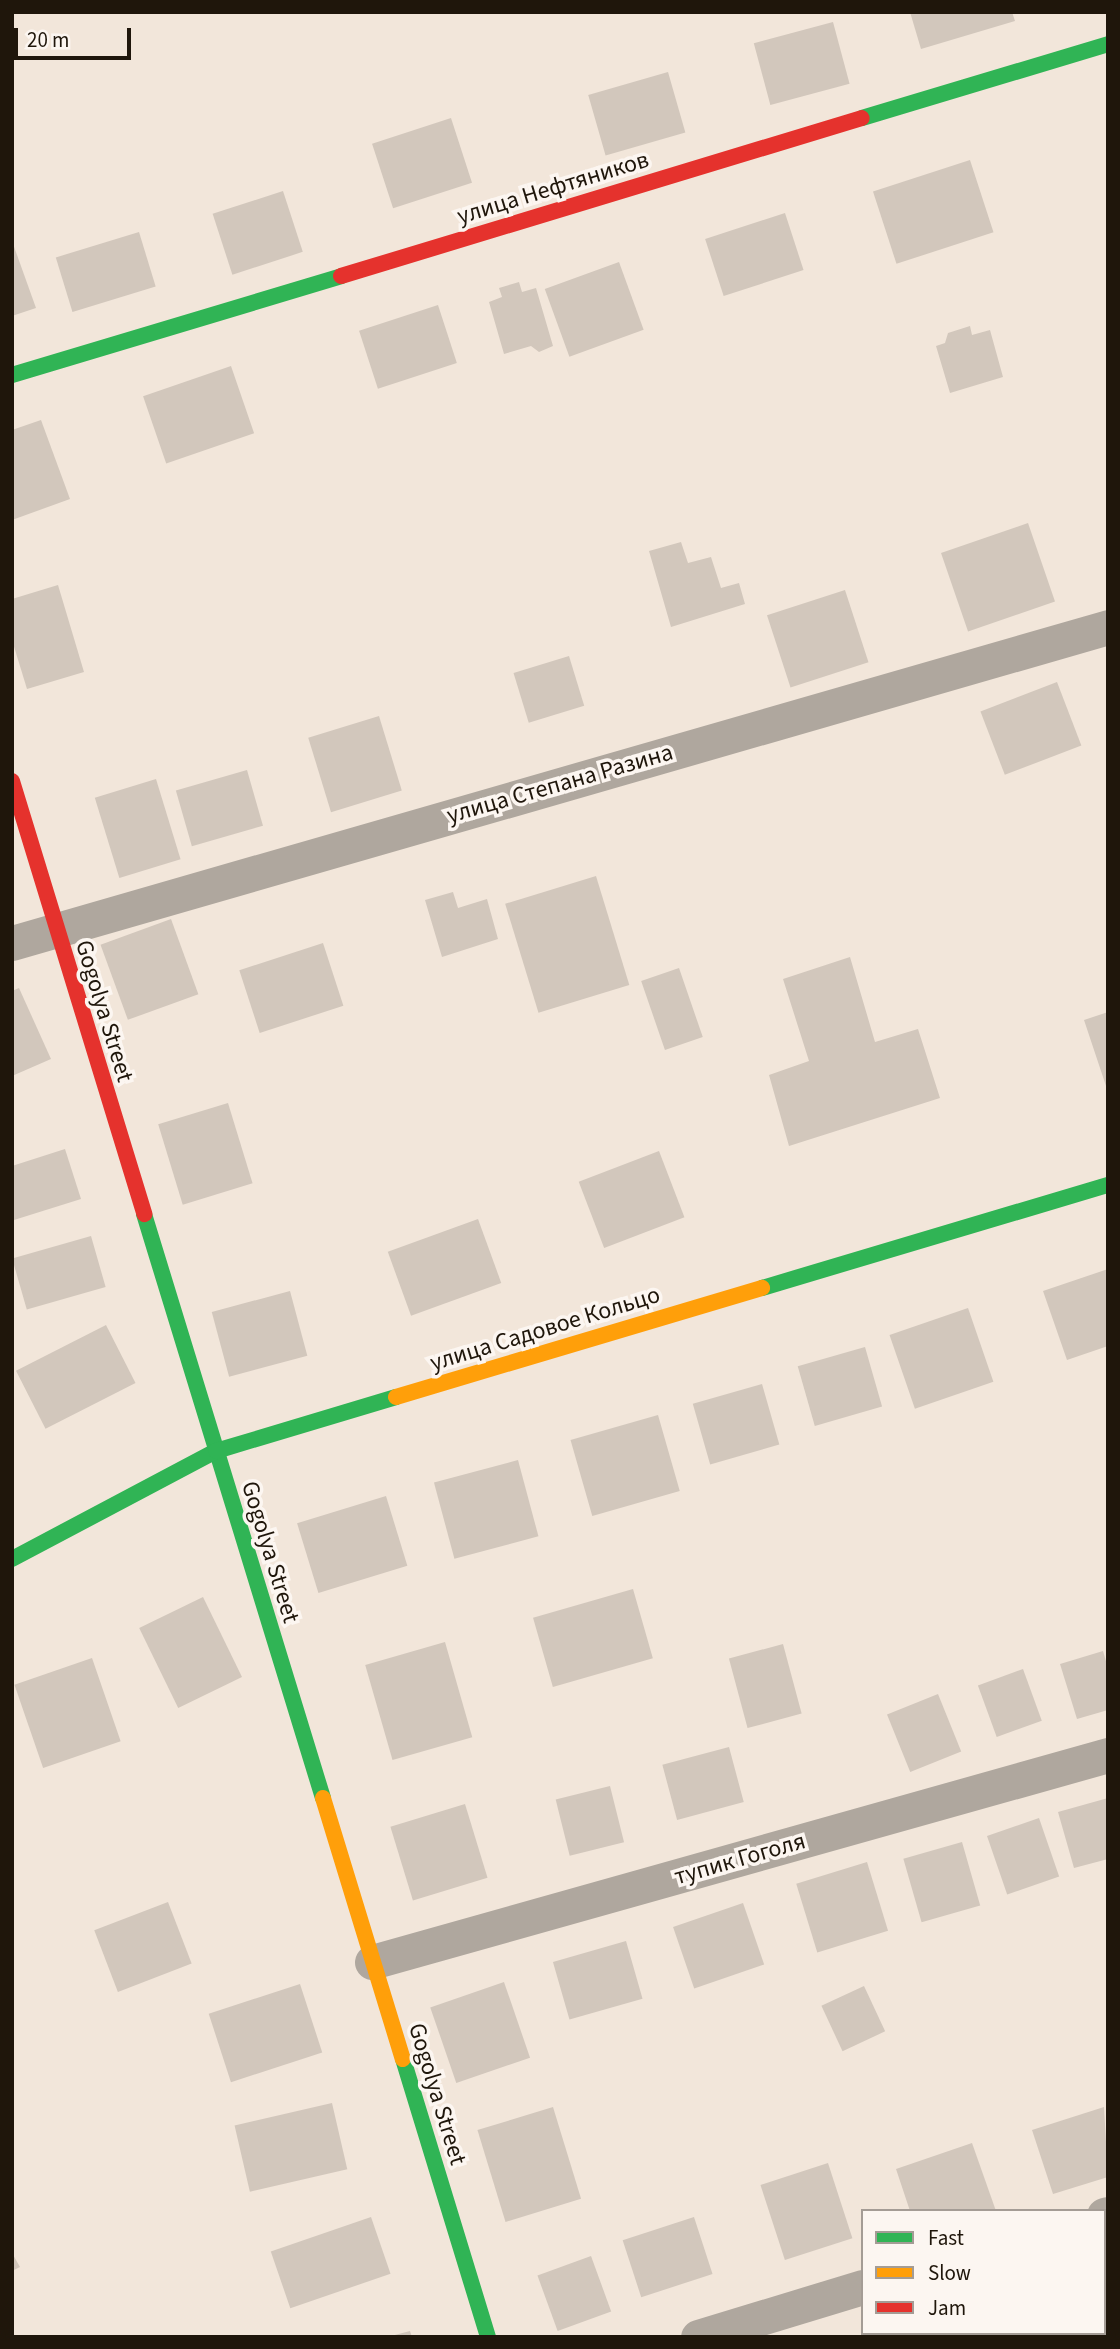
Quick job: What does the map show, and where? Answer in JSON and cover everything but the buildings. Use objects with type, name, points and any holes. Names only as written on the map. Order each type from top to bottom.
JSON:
[{"type":"street","name":"улица Нефтяников","points":[[12,375],[1108,44]]},
{"type":"street","name":"улица Степана Разина","points":[[12,943],[1108,626]]},
{"type":"street","name":"Gogolya Street","points":[[12,780],[55,929],[488,2337]]},
{"type":"street","name":"улица Садовое Кольцо","points":[[12,1559],[215,1451],[1108,1185]]},
{"type":"street","name":"тупик Гоголя","points":[[372,1962],[1108,1755]]},
{"type":"street","points":[[698,2337],[861,2288]]},
{"type":"traffic: fast","points":[[862,118],[1108,44]]},
{"type":"traffic: fast","points":[[12,375],[341,276]]},
{"type":"traffic: fast","points":[[762,1288],[1108,1185]]},
{"type":"traffic: fast","points":[[144,1214],[323,1798]]},
{"type":"traffic: fast","points":[[12,1559],[216,1451],[396,1397]]},
{"type":"traffic: fast","points":[[403,2059],[488,2337]]},
{"type":"traffic: slow","points":[[396,1397],[762,1288]]},
{"type":"traffic: slow","points":[[323,1798],[403,2059]]},
{"type":"traffic: jam","points":[[341,276],[862,118]]},
{"type":"traffic: jam","points":[[12,781],[144,1214]]}]
